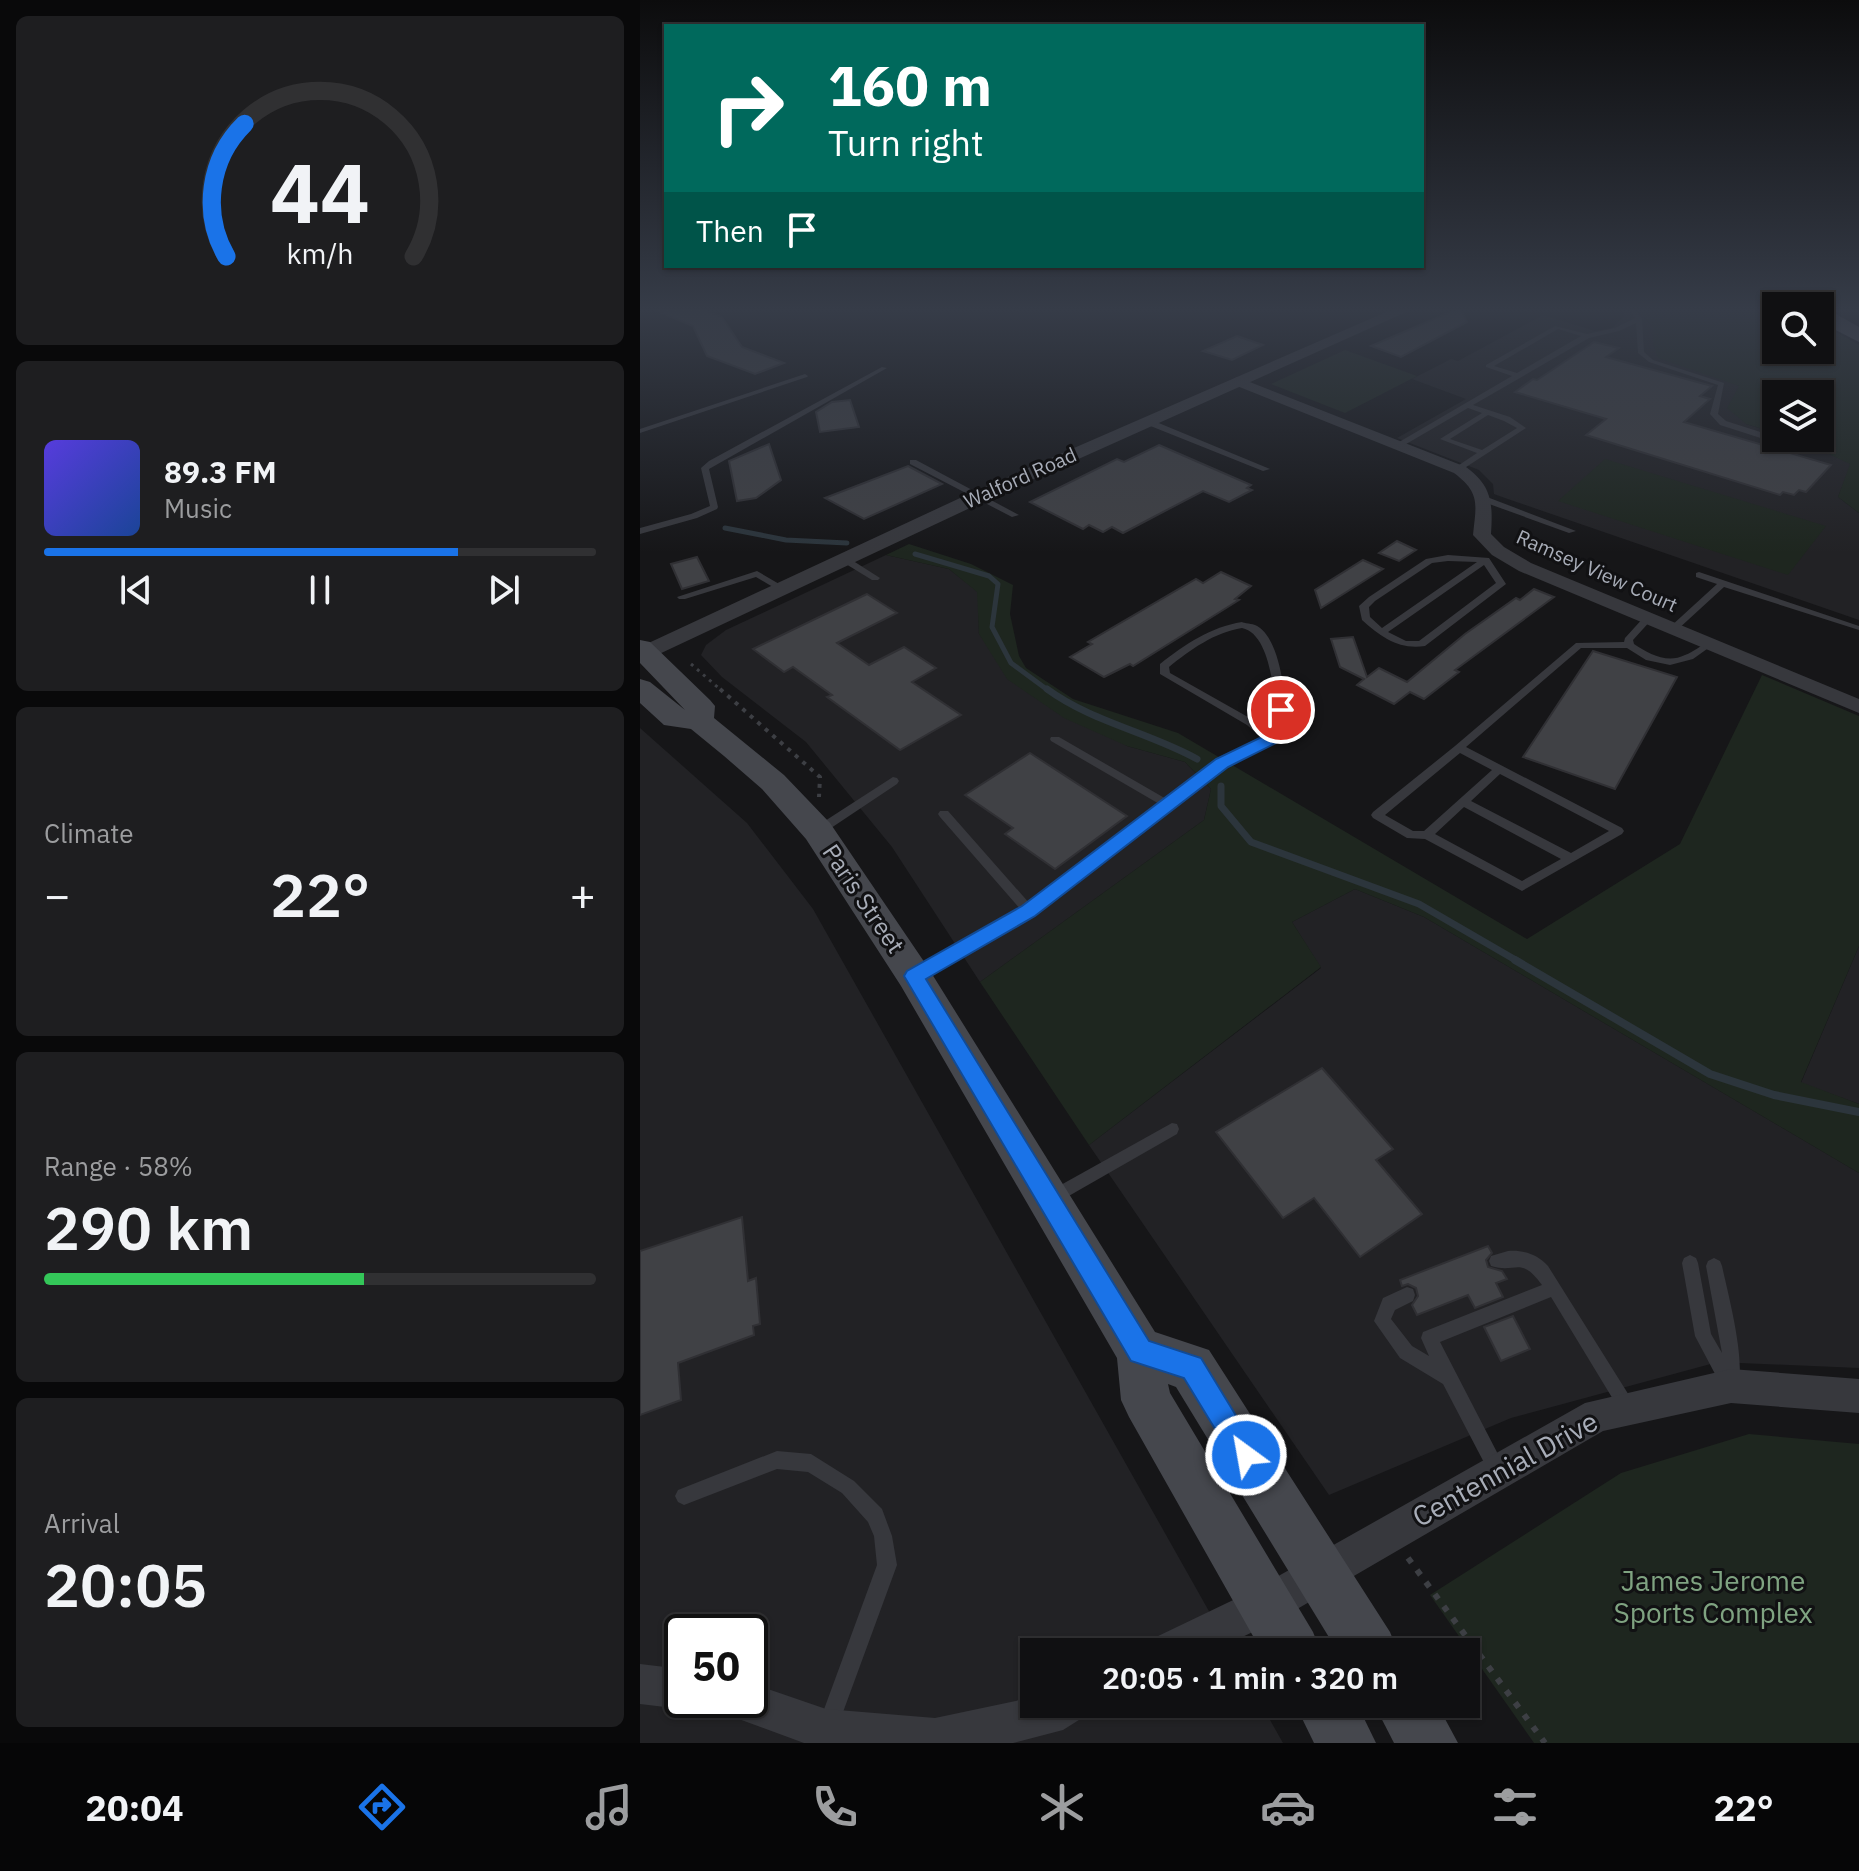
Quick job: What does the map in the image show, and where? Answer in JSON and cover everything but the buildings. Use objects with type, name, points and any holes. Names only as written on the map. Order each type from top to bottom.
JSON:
[{"type":"main road","name":"Paris Street","points":[[648,650],[700,706],[699,721]]},
{"type":"main road","name":"Paris Street","points":[[640,688],[674,718],[699,721],[773,782],[818,831],[914,976],[1140,1352],[1146,1400],[1285,1638]]},
{"type":"main road","points":[[1140,1352],[1192,1367],[1361,1638]]},
{"type":"main road","points":[[1332,1718],[1347,1743]]},
{"type":"main road","points":[[1412,1718],[1428,1743]]},
{"type":"street","name":"Walford Road","points":[[648,650],[1216,390]]},
{"type":"street","points":[[1260,390],[1457,469],[1479,482],[1484,499]]},
{"type":"street","name":"Ramsey View Court","points":[[1484,499],[1482,535],[1491,556],[1525,567],[1859,707]]},
{"type":"street","name":"Centennial Drive","points":[[1197,1638],[1266,1605],[1597,1415],[1731,1386],[1859,1396]]},
{"type":"street","points":[[640,1684],[664,1687]]},
{"type":"street","points":[[768,1712],[824,1736],[935,1739],[1034,1718]]},
{"type":"lane","points":[[640,431],[664,426],[765,390]]},
{"type":"lane","points":[[640,531],[714,507],[705,468],[844,390]]},
{"type":"lane","points":[[1398,445],[1492,390]]},
{"type":"lane","points":[[1720,390],[1714,414],[1723,423],[1762,436]]},
{"type":"lane","points":[[1457,469],[1522,428],[1466,405]]},
{"type":"lane","points":[[1483,453],[1444,439],[1488,412]]},
{"type":"lane","points":[[1146,421],[1266,469]]},
{"type":"lane","points":[[913,462],[1015,515]]},
{"type":"lane","points":[[1484,499],[1572,531]]},
{"type":"lane","points":[[1491,556],[1500,580],[1498,589],[1429,640],[1407,645],[1382,632],[1362,613],[1364,606],[1372,599],[1429,561],[1491,556]]},
{"type":"lane","points":[[1382,632],[1491,556]]},
{"type":"lane","points":[[844,559],[875,578]]},
{"type":"lane","points":[[682,597],[757,574],[781,588]]},
{"type":"lane","points":[[1699,575],[1857,628]]},
{"type":"lane","points":[[1673,629],[1723,583]]},
{"type":"lane","points":[[1629,645],[1632,633],[1648,618]]},
{"type":"lane","points":[[914,976],[1029,911],[1222,763],[1270,740],[1282,726],[1281,710],[1274,665],[1261,632],[1243,625],[1229,627],[1209,636],[1164,666],[1165,674],[1251,723],[1270,740]]},
{"type":"lane","points":[[1459,748],[1618,831],[1522,887],[1427,835],[1411,835],[1377,815],[1579,645],[1629,645],[1638,652],[1677,663],[1685,662],[1709,644]]},
{"type":"lane","points":[[1606,655],[1629,645]]},
{"type":"lane","points":[[1055,739],[1169,805]]},
{"type":"lane","points":[[1427,835],[1499,769]]},
{"type":"lane","points":[[818,831],[893,781]]},
{"type":"lane","points":[[1463,802],[1570,858]]},
{"type":"lane","points":[[944,814],[1029,911]]},
{"type":"lane","points":[[1049,1200],[1172,1129]]},
{"type":"lane","points":[[1497,1261],[1515,1257],[1540,1266],[1628,1408]]},
{"type":"lane","points":[[1690,1263],[1703,1336],[1731,1386]]},
{"type":"lane","points":[[1714,1266],[1730,1344],[1731,1386]]},
{"type":"lane","points":[[1497,1471],[1429,1338],[1554,1288]]},
{"type":"lane","points":[[1407,1295],[1389,1304],[1382,1321],[1406,1352],[1450,1379]]},
{"type":"lane","points":[[684,1496],[777,1460],[811,1463],[848,1487],[875,1516],[883,1536],[887,1565],[824,1736]]},
{"type":"path","points":[[648,650],[820,777],[818,831]]},
{"type":"path","points":[[1390,1533],[1545,1743]]},
{"type":"shaded area","points":[[1443,390],[1740,390],[1746,424],[1762,429],[1762,452],[1826,452],[1851,464],[1838,497],[1859,513],[1859,620],[1494,494],[1493,484],[1479,470],[1397,438],[1466,399]]},
{"type":"shaded area","points":[[886,555],[949,569],[978,592],[979,634],[1127,746],[1185,762],[1211,789],[1204,820],[980,982],[892,847],[806,742],[722,677],[701,655],[706,645],[726,630]]},
{"type":"shaded area","points":[[640,728],[747,823],[813,909],[1224,1638],[1020,1638],[1020,1718],[1269,1718],[1283,1743],[640,1743]]},
{"type":"shaded area","points":[[1355,889],[1424,917],[1859,1173],[1859,1368],[1718,1362],[1511,1418],[1329,1495],[1089,1145],[1321,968],[1292,922]]},
{"type":"shaded area","points":[[1859,946],[1859,1104],[1801,1083]]},
{"type":"green space","points":[[1287,390],[1389,390],[1345,413]]},
{"type":"green space","points":[[1737,390],[1762,390],[1762,429],[1746,424],[1727,408]]},
{"type":"green space","points":[[1834,390],[1859,390],[1859,513],[1838,497],[1850,464],[1825,452],[1834,452]]},
{"type":"green space","points":[[1605,459],[1826,526],[1788,575],[1558,501]]},
{"type":"green space","points":[[909,544],[971,564],[1013,585],[1010,614],[1019,656],[1026,668],[1073,699],[1178,733],[1527,939],[1680,844],[1762,675],[1859,716],[1859,946],[1801,1082],[1859,1104],[1859,1173],[1424,917],[1355,889],[1292,922],[1321,967],[1089,1145],[980,982],[1204,820],[1211,789],[1185,762],[1127,746],[1064,718],[1007,679],[979,634],[977,592],[949,569],[886,555]]},
{"type":"green space","name":"James Jerome Sports Complex","points":[[1749,1434],[1859,1444],[1859,1743],[1534,1743],[1480,1666],[1480,1638],[1460,1638],[1430,1595],[1621,1473]]},
{"type":"waterway","points":[[725,528],[786,540],[847,543]]},
{"type":"waterway","points":[[915,554],[989,576],[998,584],[992,627],[1011,663],[1049,691]]},
{"type":"waterway","points":[[1047,689],[1101,719],[1197,759]]},
{"type":"waterway","points":[[1221,786],[1221,806],[1251,842],[1419,904],[1519,962]]},
{"type":"waterway","points":[[1515,960],[1710,1074],[1774,1095],[1859,1112]]},
{"type":"route","points":[[1246,1455],[1192,1367],[1140,1352],[914,976],[1029,911],[1222,763],[1270,740],[1282,726],[1281,710]]}]
